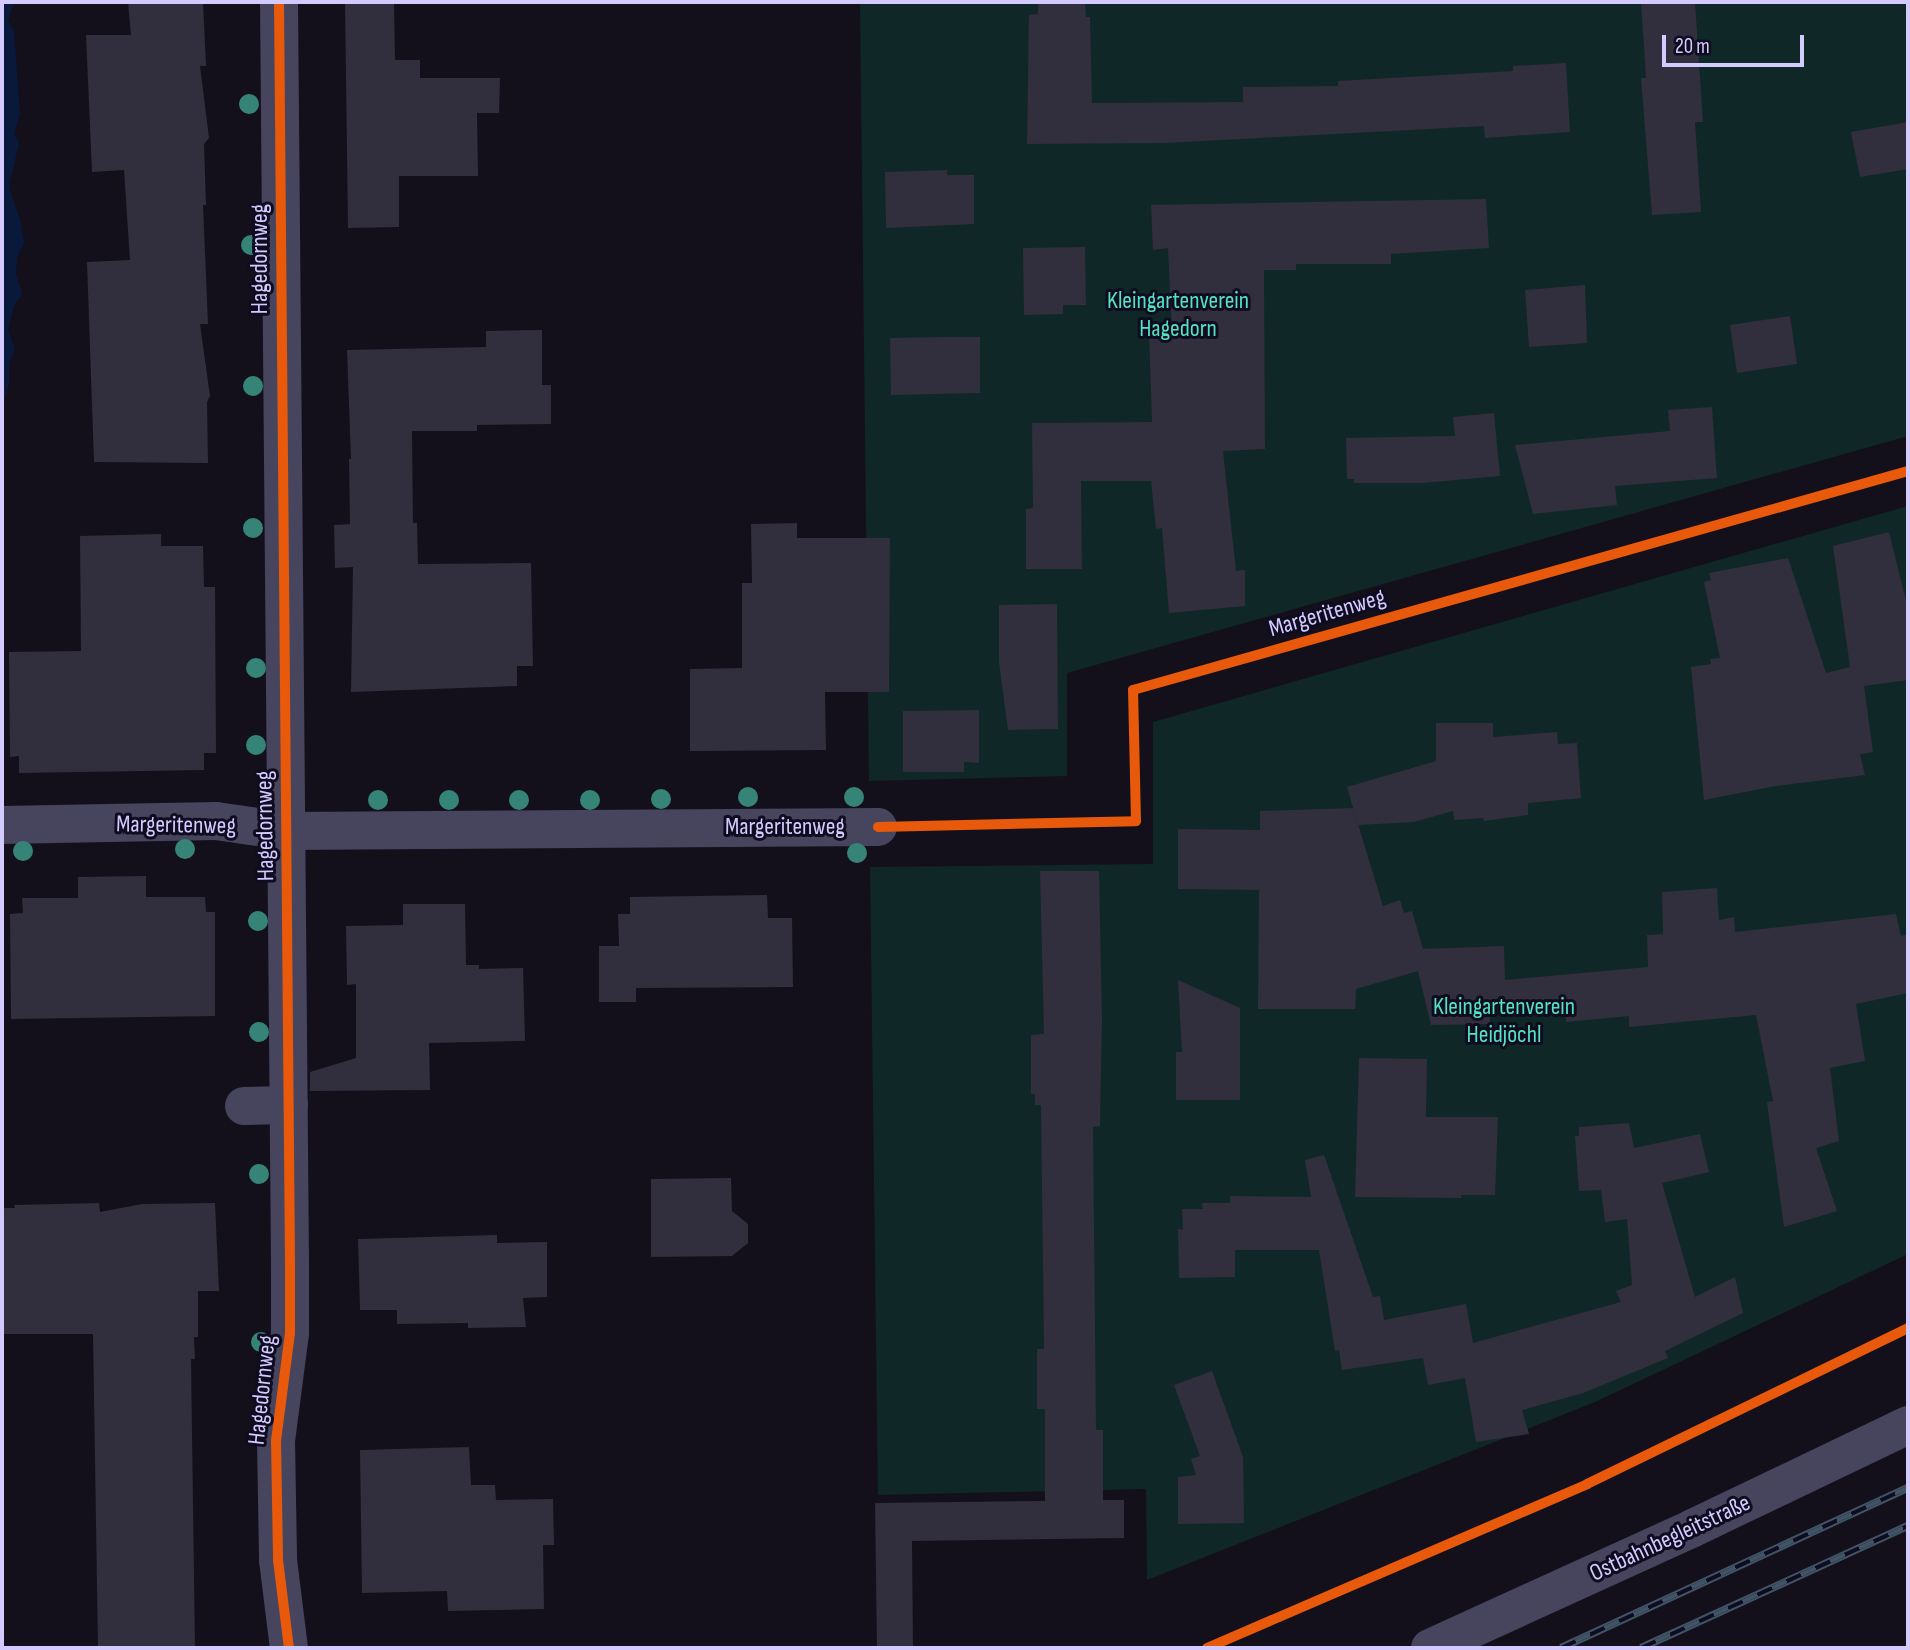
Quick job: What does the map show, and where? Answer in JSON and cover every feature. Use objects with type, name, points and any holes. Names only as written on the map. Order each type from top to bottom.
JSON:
[{"type":"street","name":"Hagedornweg","points":[[279,2],[290,1333],[276,1441],[278,1560],[289,1648]]},
{"type":"street","name":"Margeritenweg","points":[[2,825],[216,821],[286,831],[878,827]]},
{"type":"street","points":[[244,1106],[289,1105]]},
{"type":"street","name":"Ostbahnbegleitstraße","points":[[1430,1648],[1691,1529],[1908,1425]]},
{"type":"green space","name":"Kleingartenverein Hagedorn","points":[[860,2],[1908,2],[1908,436],[1067,673],[1067,776],[869,781]]},
{"type":"green space","name":"Kleingartenverein Heidjöchl","points":[[1908,506],[1908,1254],[1595,1402],[1147,1580],[1146,1489],[878,1495],[870,867],[1153,864],[1153,722]]},
{"type":"water","points":[[2,2],[14,2],[8,21],[14,31],[20,114],[14,134],[19,143],[9,187],[21,223],[24,243],[17,258],[16,274],[22,294],[14,306],[8,330],[15,349],[9,363],[9,384],[2,408]]},
{"type":"building","points":[[128,2],[203,2],[206,66],[200,66],[209,138],[204,144],[206,205],[203,205],[208,324],[200,324],[210,396],[207,402],[208,463],[94,462],[87,262],[130,260],[124,170],[92,172],[86,35],[131,35]]},
{"type":"building","points":[[345,2],[394,2],[395,60],[420,60],[420,78],[500,78],[499,113],[477,113],[478,176],[399,176],[399,227],[348,228]]},
{"type":"building","points":[[1038,2],[1085,2],[1086,17],[1090,17],[1092,103],[1243,102],[1243,87],[1338,86],[1338,81],[1513,71],[1513,66],[1566,63],[1570,132],[1485,138],[1484,126],[1166,143],[1027,144],[1029,15],[1038,14]]},
{"type":"building","points":[[1641,2],[1695,2],[1703,122],[1695,122],[1701,212],[1652,215],[1641,78],[1646,78]]},
{"type":"building","points":[[1908,122],[1908,169],[1860,177],[1851,132]]},
{"type":"building","points":[[947,170],[947,175],[974,175],[974,224],[886,228],[885,172]]},
{"type":"building","points":[[1486,199],[1489,248],[1391,254],[1391,264],[1296,264],[1296,270],[1264,270],[1265,449],[1223,451],[1236,571],[1245,570],[1245,606],[1169,613],[1162,528],[1156,529],[1151,481],[1081,481],[1082,569],[1026,569],[1026,509],[1033,508],[1032,423],[1152,422],[1149,333],[1172,332],[1168,248],[1153,250],[1151,205]]},
{"type":"building","points":[[1085,247],[1086,305],[1063,305],[1063,314],[1024,315],[1023,248]]},
{"type":"building","points":[[1585,285],[1587,343],[1529,347],[1525,290]]},
{"type":"building","points":[[1790,316],[1797,364],[1737,373],[1730,325]]},
{"type":"building","points":[[542,330],[542,385],[551,385],[551,424],[477,425],[477,431],[412,431],[413,523],[417,523],[418,564],[531,563],[533,666],[517,666],[517,686],[351,692],[353,567],[335,568],[334,525],[350,524],[351,459],[347,350],[486,347],[486,331]]},
{"type":"building","points":[[980,337],[980,393],[891,395],[890,338]]},
{"type":"building","points":[[1712,407],[1717,478],[1615,486],[1617,505],[1533,514],[1515,445],[1670,431],[1668,410]]},
{"type":"building","points":[[1494,413],[1500,476],[1423,483],[1354,483],[1354,479],[1347,479],[1346,438],[1455,436],[1453,417]]},
{"type":"building","points":[[797,523],[797,538],[890,538],[889,692],[825,692],[826,750],[690,751],[690,669],[742,668],[742,583],[752,583],[751,524]]},
{"type":"building","points":[[1889,532],[1908,609],[1908,680],[1864,686],[1873,752],[1860,754],[1865,775],[1776,786],[1704,800],[1691,667],[1711,664],[1710,659],[1720,658],[1704,582],[1711,580],[1709,573],[1788,558],[1826,673],[1850,667],[1833,546]]},
{"type":"building","points":[[161,534],[161,546],[203,546],[204,587],[215,587],[216,753],[204,753],[204,770],[19,773],[19,756],[10,757],[9,652],[81,651],[80,536]]},
{"type":"building","points":[[1057,604],[1058,729],[1008,730],[999,662],[999,605]]},
{"type":"building","points":[[979,710],[979,763],[964,762],[964,772],[903,772],[903,711]]},
{"type":"building","points":[[1436,723],[1493,723],[1493,737],[1557,732],[1558,744],[1577,743],[1581,798],[1528,803],[1528,815],[1484,821],[1483,818],[1454,820],[1453,811],[1414,822],[1358,825],[1347,787],[1436,761]]},
{"type":"building","points":[[1353,808],[1383,906],[1400,900],[1404,913],[1412,911],[1423,949],[1504,946],[1505,980],[1648,967],[1647,935],[1663,934],[1662,892],[1717,888],[1719,920],[1734,917],[1735,932],[1896,914],[1901,936],[1908,934],[1908,993],[1856,1004],[1865,1061],[1830,1068],[1839,1141],[1816,1148],[1837,1211],[1784,1227],[1767,1102],[1773,1101],[1756,1015],[1629,1027],[1629,1016],[1566,1022],[1566,1012],[1490,1011],[1490,1024],[1431,1025],[1418,971],[1356,989],[1355,1009],[1258,1009],[1259,890],[1178,889],[1178,829],[1260,830],[1260,811]]},
{"type":"building","points":[[1040,871],[1099,871],[1102,1019],[1100,1126],[1093,1127],[1096,1430],[1103,1430],[1103,1500],[1124,1500],[1124,1538],[912,1541],[913,1648],[877,1648],[875,1503],[1045,1501],[1045,1409],[1037,1409],[1037,1349],[1044,1349],[1041,1105],[1035,1105],[1035,1094],[1031,1094],[1031,1035],[1044,1034]]},
{"type":"building","points":[[146,876],[146,897],[205,897],[206,912],[215,912],[215,1016],[11,1019],[10,914],[23,913],[22,898],[78,898],[78,877]]},
{"type":"building","points":[[767,895],[768,918],[792,918],[793,987],[636,988],[636,1002],[599,1002],[599,946],[619,946],[618,914],[630,914],[630,897]]},
{"type":"building","points":[[403,904],[465,904],[466,965],[479,965],[479,969],[523,968],[525,1041],[429,1043],[430,1090],[310,1091],[310,1072],[356,1058],[356,984],[347,985],[346,926],[403,925]]},
{"type":"building","points":[[1178,980],[1240,1008],[1240,1100],[1176,1100],[1176,1052],[1182,1052]]},
{"type":"building","points":[[1359,1058],[1427,1059],[1426,1117],[1498,1117],[1495,1195],[1461,1195],[1461,1198],[1355,1197]]},
{"type":"building","points":[[1629,1123],[1634,1148],[1700,1134],[1709,1172],[1662,1183],[1695,1297],[1735,1277],[1743,1313],[1665,1351],[1668,1358],[1583,1393],[1522,1410],[1529,1434],[1476,1442],[1465,1378],[1428,1385],[1423,1358],[1342,1370],[1339,1350],[1335,1351],[1319,1250],[1235,1250],[1235,1277],[1179,1278],[1178,1229],[1183,1230],[1182,1209],[1203,1209],[1202,1203],[1230,1203],[1230,1196],[1311,1197],[1305,1160],[1324,1155],[1373,1297],[1380,1296],[1384,1320],[1466,1304],[1473,1343],[1621,1302],[1616,1291],[1632,1285],[1627,1219],[1605,1222],[1601,1190],[1579,1191],[1575,1136],[1579,1136],[1579,1127]]},
{"type":"building","points":[[731,1178],[732,1211],[748,1224],[748,1243],[732,1256],[651,1257],[651,1179]]},
{"type":"building","points":[[99,1203],[100,1212],[142,1204],[215,1203],[219,1291],[198,1291],[198,1337],[194,1337],[195,1359],[191,1359],[195,1648],[98,1648],[93,1334],[2,1334],[2,1208],[15,1208],[14,1205]]},
{"type":"building","points":[[497,1235],[497,1243],[547,1242],[547,1297],[523,1298],[526,1327],[468,1328],[468,1323],[397,1324],[397,1310],[360,1310],[358,1239]]},
{"type":"building","points":[[1212,1371],[1243,1457],[1244,1523],[1178,1524],[1178,1477],[1196,1475],[1191,1459],[1200,1456],[1174,1385]]},
{"type":"building","points":[[469,1447],[471,1485],[495,1485],[496,1500],[553,1499],[554,1545],[543,1545],[544,1609],[448,1611],[447,1591],[362,1593],[360,1450]]},
{"type":"railway","points":[[1561,1648],[1908,1488]]},
{"type":"railway","points":[[1641,1648],[1908,1526]]},
{"type":"cycle path","points":[[279,2],[290,1333],[276,1441],[278,1560],[289,1648]]},
{"type":"cycle path","points":[[878,827],[1136,821],[1133,690],[1908,471]]},
{"type":"cycle path","points":[[1207,1648],[1587,1484],[1908,1328]]}]
